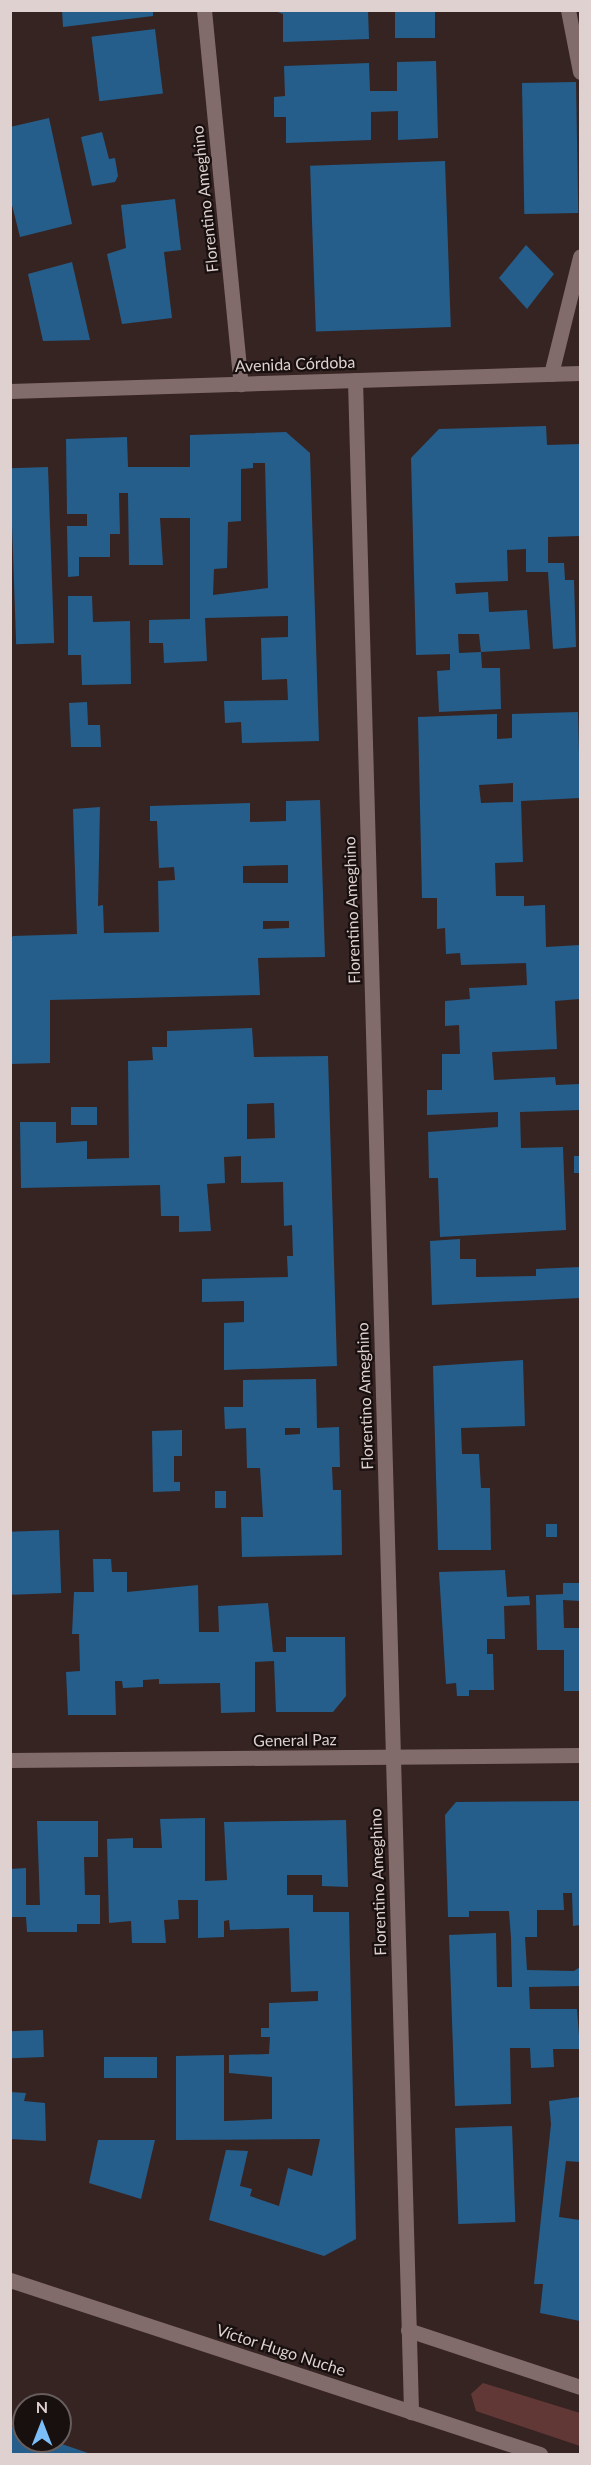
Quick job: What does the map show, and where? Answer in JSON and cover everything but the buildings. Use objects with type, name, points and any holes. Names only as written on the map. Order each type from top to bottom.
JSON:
[{"type":"street","name":"Florentino Ameghino","points":[[204,10],[241,384]]},
{"type":"street","points":[[568,10],[580,72]]},
{"type":"street","points":[[551,374],[580,257]]},
{"type":"street","name":"Avenida Córdoba","points":[[10,391],[580,373]]},
{"type":"street","name":"Florentino Ameghino","points":[[355,380],[411,2412]]},
{"type":"street","name":"General Paz","points":[[10,1760],[580,1755]]},
{"type":"street","name":"Víctor Hugo Nuche","points":[[10,2280],[540,2454]]},
{"type":"street","points":[[408,2330],[580,2387]]},
{"type":"shaded area","points":[[483,2383],[580,2413],[580,2446],[476,2411],[471,2394]]}]
